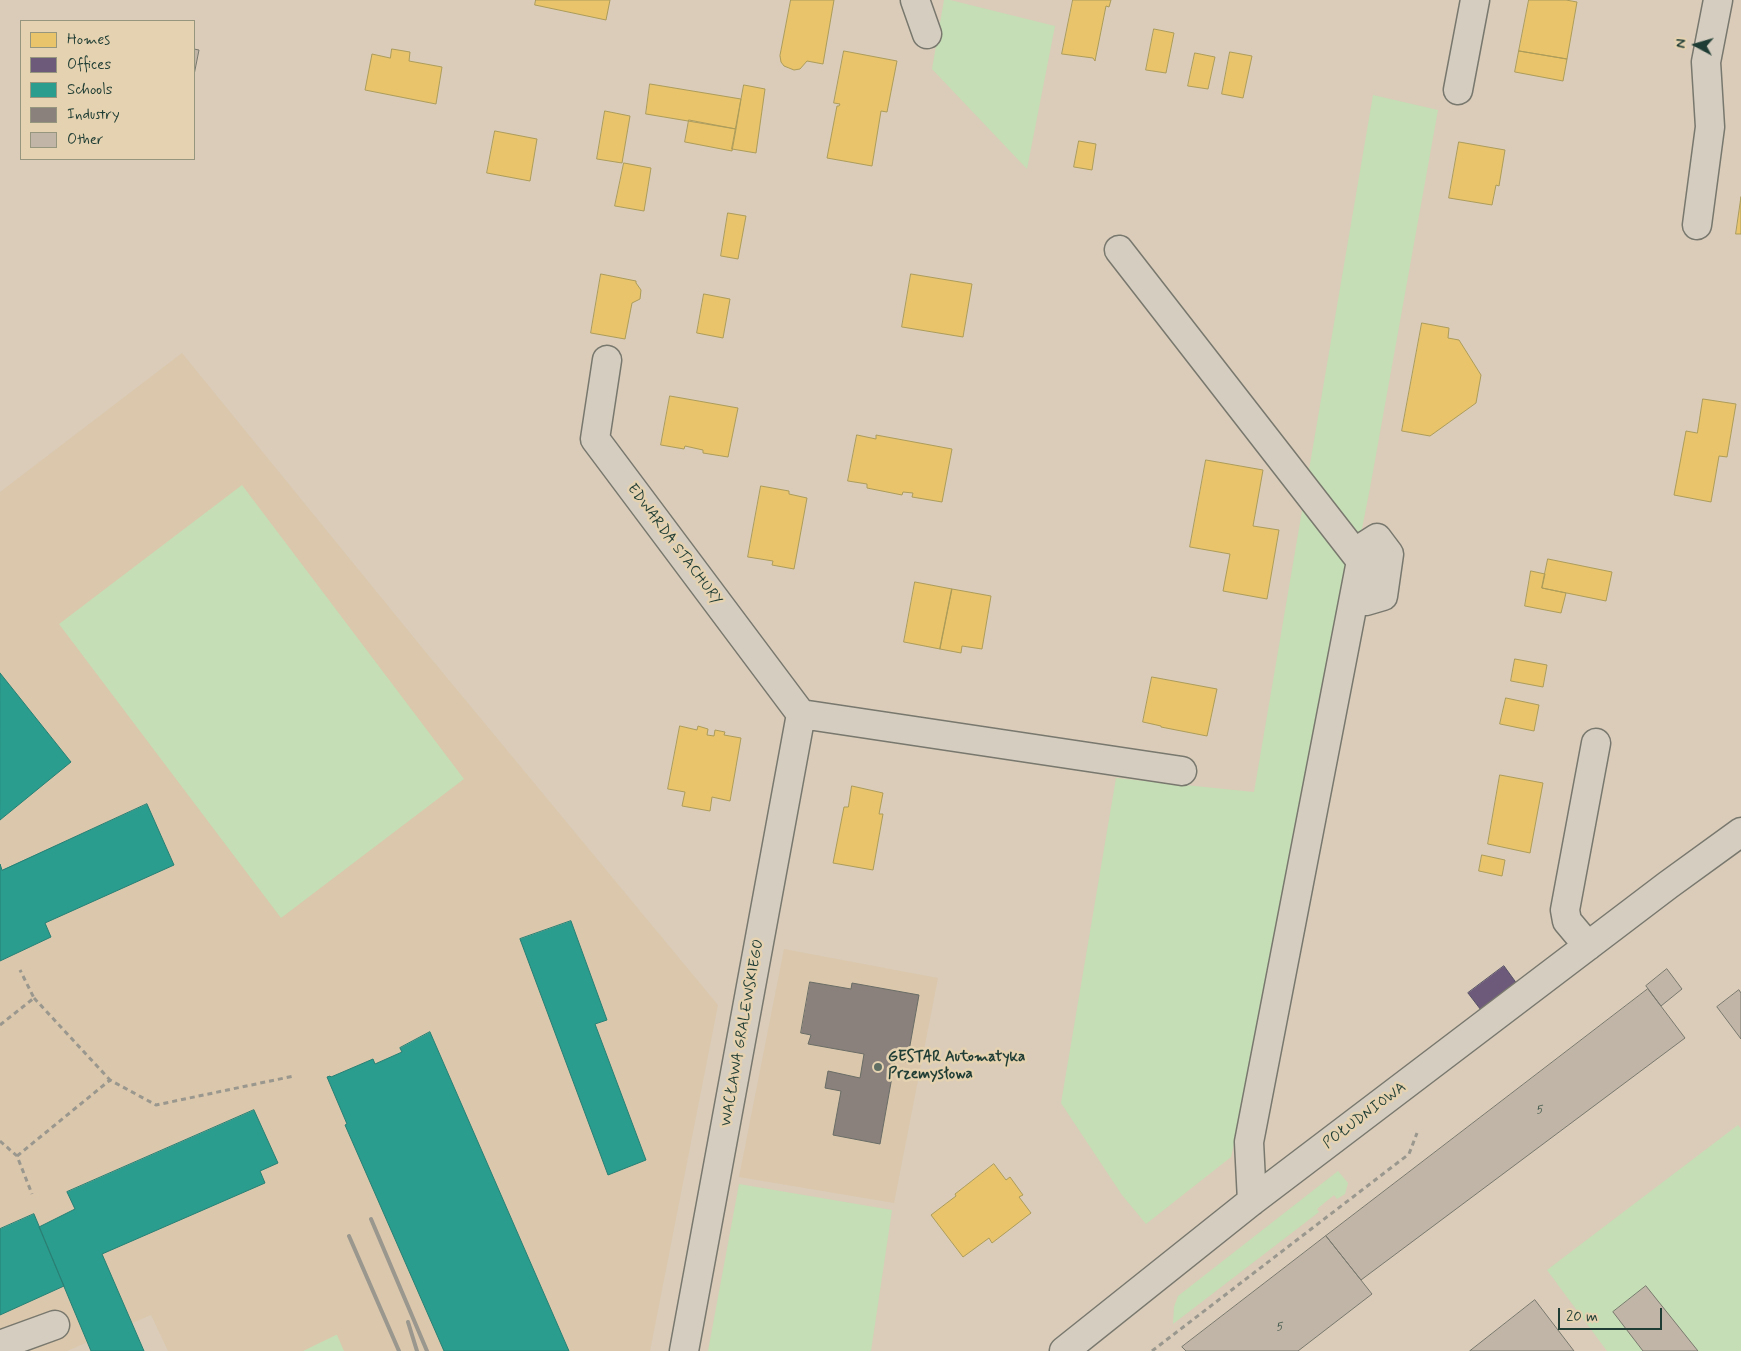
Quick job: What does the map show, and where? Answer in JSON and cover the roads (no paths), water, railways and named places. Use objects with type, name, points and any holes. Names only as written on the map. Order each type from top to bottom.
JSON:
[{"type":"street","points":[[915,0],[927,34]]},
{"type":"street","points":[[1458,90],[1475,0]]},
{"type":"street","points":[[1697,225],[1710,127],[1706,62],[1718,0]]},
{"type":"street","points":[[1119,250],[1361,561],[1249,1142],[1252,1201]]},
{"type":"street","name":"EDWARDA STACHURY","points":[[608,360],[594,439],[800,714]]},
{"type":"street","points":[[800,714],[1182,771]]},
{"type":"street","name":"WACŁAWA GRALEWSKIEGO","points":[[684,1351],[800,714]]},
{"type":"street","points":[[1588,946],[1567,921],[1565,910],[1596,743]]},
{"type":"street","name":"POŁUDNIOWA","points":[[1064,1351],[1252,1201],[1668,885],[1741,832]]},
{"type":"street","points":[[0,1345],[55,1325]]},
{"type":"railway","points":[[371,1219],[427,1351]]},
{"type":"railway","points":[[349,1236],[399,1351]]},
{"type":"railway","points":[[408,1322],[417,1351]]},
{"type":"place","name":"GESTAR Automatyka Przemysłowa","points":[[878,1067]]}]
